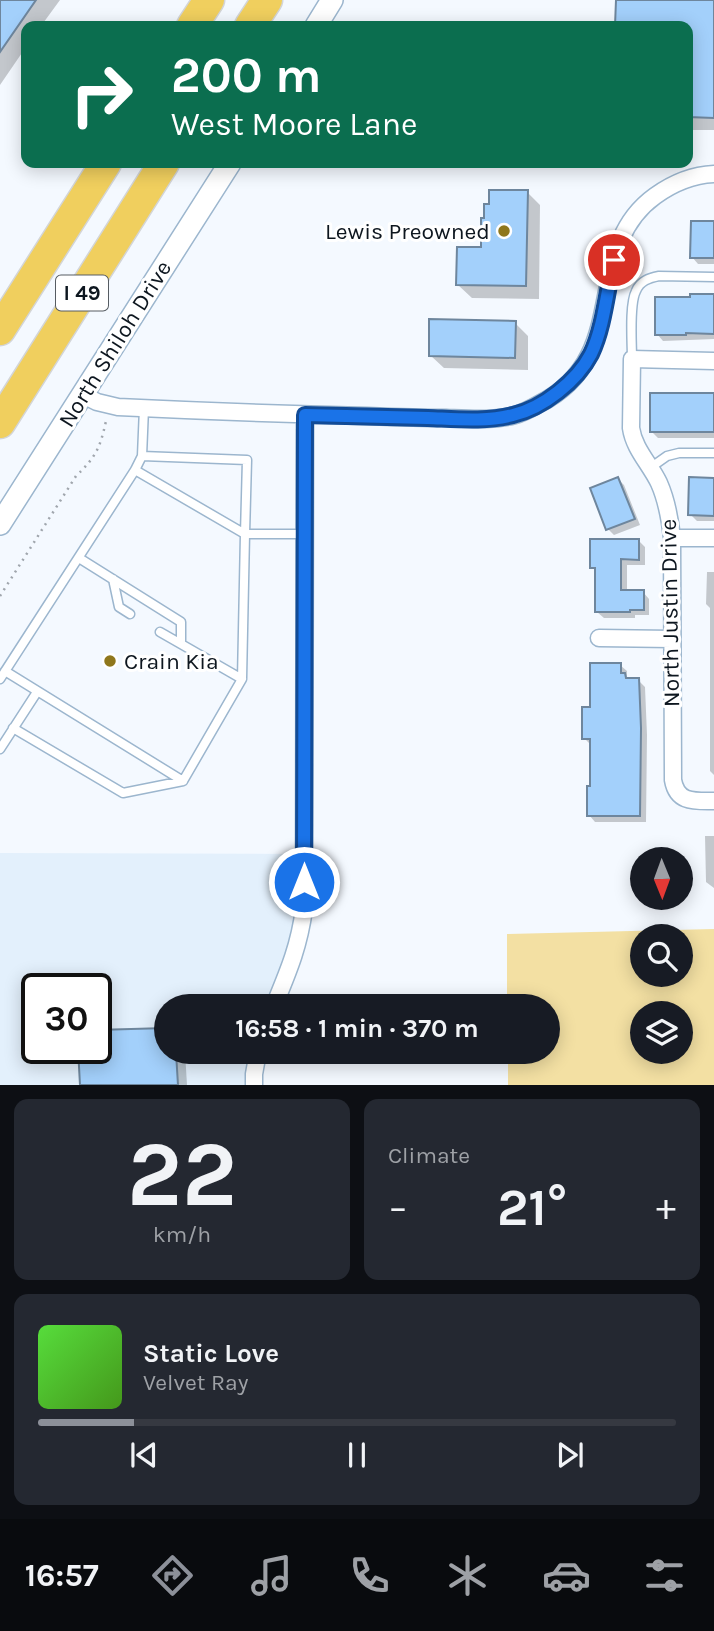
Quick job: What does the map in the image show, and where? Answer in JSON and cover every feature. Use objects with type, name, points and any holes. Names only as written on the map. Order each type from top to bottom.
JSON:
[{"type":"highway","points":[[195,21],[209,0]]},
{"type":"highway","points":[[253,21],[267,0]]},
{"type":"highway","name":"I 49","points":[[0,330],[103,168]]},
{"type":"highway","name":"I 49","points":[[0,423],[161,168]]},
{"type":"street","points":[[319,21],[332,0]]},
{"type":"street","name":"North Shiloh Drive","points":[[0,524],[226,168]]},
{"type":"street","points":[[83,395],[110,405],[144,408],[485,419],[516,415],[564,389],[590,355],[597,337],[620,239],[630,220],[645,203],[685,178],[714,174]]},
{"type":"street","points":[[632,359],[714,361]]},
{"type":"street","name":"North Justin Drive","points":[[632,359],[633,439],[665,498],[672,538],[674,788],[679,795],[687,799],[714,801]]},
{"type":"street","points":[[279,994],[301,935],[304,909],[305,415]]},
{"type":"street","points":[[672,538],[714,538]]},
{"type":"street","points":[[599,638],[673,639]]},
{"type":"street","points":[[254,1085],[256,1064]]},
{"type":"lane","points":[[632,359],[633,301],[636,290],[643,282],[659,276],[714,277]]},
{"type":"lane","points":[[144,408],[142,456],[135,470],[3,675],[37,692],[183,780]]},
{"type":"lane","points":[[650,468],[667,456],[679,453],[714,453]]},
{"type":"lane","points":[[13,728],[123,793],[183,780],[242,680],[247,460],[142,456]]},
{"type":"lane","points":[[135,470],[245,534],[305,534]]},
{"type":"lane","points":[[79,558],[181,622],[181,644]]},
{"type":"lane","points":[[113,579],[120,607],[130,614]]},
{"type":"lane","points":[[160,632],[242,680]]},
{"type":"lane","points":[[0,749],[37,692]]},
{"type":"path","points":[[0,596],[76,476],[97,451],[110,405]]},
{"type":"shaded area","points":[[0,853],[304,854],[304,909],[278,994],[154,994],[154,1064],[257,1064],[254,1085],[0,1085]]},
{"type":"shaded area","points":[[714,929],[714,1085],[508,1085],[508,1064],[560,1064],[560,994],[507,994],[507,934],[630,931],[630,987],[693,987],[693,930]]},
{"type":"building","points":[[0,0],[36,0],[21,21],[0,52]]},
{"type":"building","points":[[616,0],[714,0],[714,118],[693,117],[693,21],[615,21]]},
{"type":"building","name":"Lewis Preowned","points":[[489,190],[528,190],[526,286],[456,285],[457,247],[481,247],[481,218],[484,218],[484,204],[489,204]]},
{"type":"building","points":[[691,221],[714,221],[714,258],[690,258]]},
{"type":"building","points":[[690,294],[714,294],[714,334],[655,335],[655,297],[690,297]]},
{"type":"building","points":[[429,319],[516,321],[515,358],[429,356]]},
{"type":"building","points":[[650,393],[714,393],[714,432],[650,432]]},
{"type":"building","points":[[618,477],[635,519],[606,530],[590,488]]},
{"type":"building","points":[[689,477],[714,478],[714,516],[688,515]]},
{"type":"building","points":[[590,539],[639,539],[639,560],[621,559],[621,590],[644,590],[644,610],[595,612],[595,568],[590,568]]},
{"type":"building","points":[[590,663],[621,663],[621,673],[625,673],[626,678],[639,678],[640,816],[587,816],[590,739],[582,739],[582,707],[590,707]]},
{"type":"building","points":[[154,1028],[154,1064],[177,1064],[178,1085],[80,1085],[79,1064],[112,1064],[112,1030]]},
{"type":"place","name":"Lewis Preowned","points":[[504,231]]},
{"type":"place","name":"Crain Kia","points":[[110,661]]},
{"type":"route","points":[[304,882],[305,415],[485,419],[516,415],[542,403],[564,389],[590,355],[597,337],[614,260]]}]
